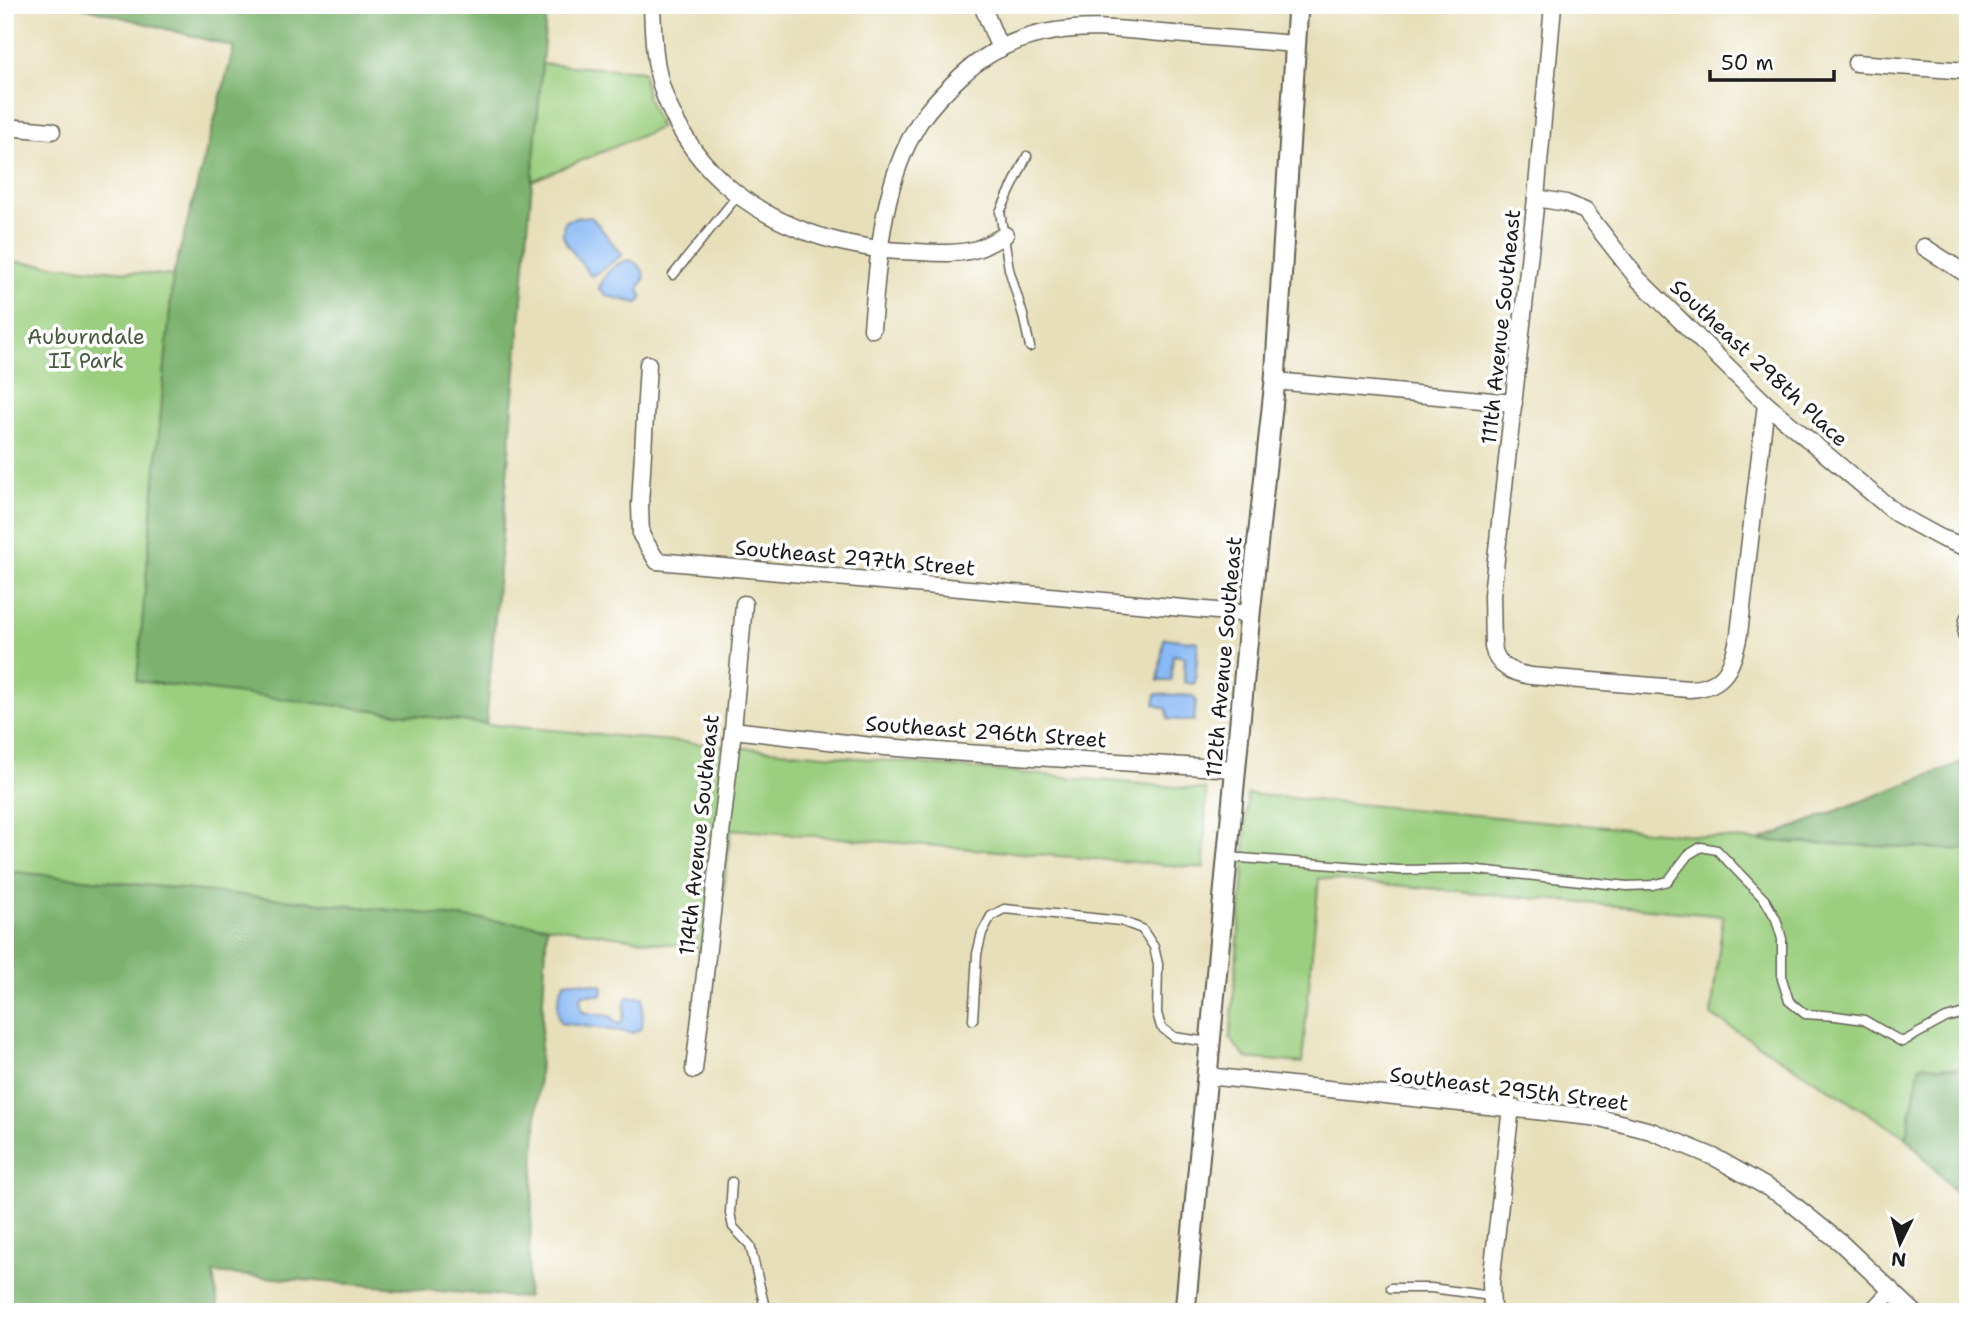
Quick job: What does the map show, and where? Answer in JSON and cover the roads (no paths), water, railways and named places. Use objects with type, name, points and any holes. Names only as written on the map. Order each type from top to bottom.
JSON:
[{"type":"street","points":[[652,5],[653,47],[664,93],[678,124],[712,171],[738,195],[771,218],[826,239],[878,251],[956,252],[976,249],[1005,235]]},
{"type":"street","points":[[982,5],[1000,49]]},
{"type":"street","name":"112th Avenue Southeast","points":[[1185,1312],[1250,614],[1275,381],[1298,5]]},
{"type":"street","name":"111th Avenue Southeast","points":[[1552,5],[1536,198],[1492,595],[1494,653],[1500,663],[1508,669],[1531,676],[1689,690],[1709,687],[1724,677],[1738,641],[1766,404]]},
{"type":"street","points":[[872,329],[878,251],[885,214],[903,156],[918,124],[934,103],[972,66],[1012,42],[1055,31],[1083,29],[1114,29],[1294,44]]},
{"type":"street","points":[[1856,63],[1968,71]]},
{"type":"street","points":[[5,127],[52,131]]},
{"type":"street","name":"Southeast 298th Place","points":[[1536,198],[1566,203],[1585,211],[1638,279],[1766,404],[1897,514],[1941,538],[1968,548]]},
{"type":"street","points":[[1924,247],[1968,275]]},
{"type":"street","name":"Southeast 297th Street","points":[[648,364],[640,505],[641,535],[657,561],[1250,614]]},
{"type":"street","points":[[1275,381],[1514,404]]},
{"type":"street","name":"114th Avenue Southeast","points":[[694,1070],[733,730],[744,604]]},
{"type":"street","name":"Southeast 296th Street","points":[[733,730],[965,754],[1236,769]]},
{"type":"street","name":"Southeast 295th Street","points":[[1207,1076],[1600,1118],[1651,1131],[1716,1158],[1784,1197],[1841,1243],[1914,1312]]},
{"type":"street","points":[[1492,1304],[1490,1283],[1511,1107]]},
{"type":"street","points":[[1871,1312],[1892,1290]]},
{"type":"lane","points":[[1027,156],[1000,212],[1009,269],[1030,347]]},
{"type":"lane","points":[[673,275],[738,195]]},
{"type":"lane","points":[[1228,857],[1398,870],[1469,869],[1627,886],[1668,881],[1688,855],[1701,847],[1717,850],[1765,900],[1776,919],[1782,939],[1782,979],[1788,1000],[1805,1014],[1864,1020],[1902,1042],[1946,1018],[1968,1012]]},
{"type":"lane","points":[[973,1020],[977,954],[982,933],[991,916],[1004,909],[1121,921],[1142,929],[1154,947],[1158,964],[1157,1013],[1161,1027],[1174,1037],[1210,1042]]},
{"type":"lane","points":[[732,1182],[730,1213],[733,1227],[750,1245],[766,1312]]},
{"type":"lane","points":[[1391,1288],[1431,1288],[1492,1304]]},
{"type":"lane","points":[[687,1312],[695,1312]]},
{"type":"water","points":[[580,217],[591,217],[622,255],[593,276],[563,236],[564,224]]},
{"type":"water","points":[[629,260],[639,266],[645,277],[639,288],[642,298],[637,303],[607,296],[599,289],[610,270]]},
{"type":"water","points":[[1164,638],[1198,642],[1195,683],[1184,682],[1185,657],[1173,655],[1171,681],[1158,681]]},
{"type":"water","points":[[1156,694],[1193,696],[1196,701],[1194,721],[1168,719],[1167,709],[1154,704]]},
{"type":"water","points":[[565,982],[601,985],[603,988],[602,995],[584,995],[580,998],[582,1012],[609,1016],[620,1024],[627,997],[643,997],[642,1028],[633,1033],[561,1023],[558,1002],[561,991]]},
{"type":"park label","name":"Auburndale II Park","points":[[86,349]]}]
